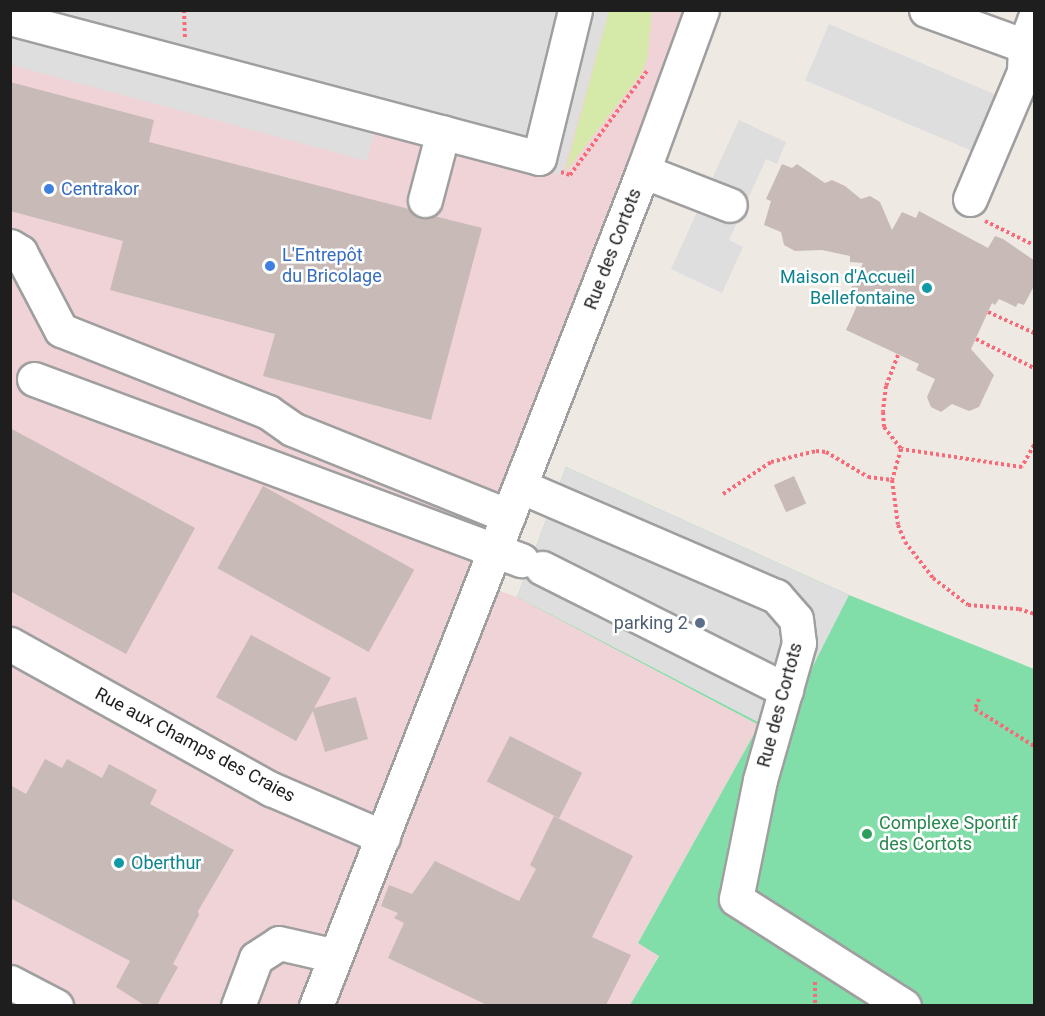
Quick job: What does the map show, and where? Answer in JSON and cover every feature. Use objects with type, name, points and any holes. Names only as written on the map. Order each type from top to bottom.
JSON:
[{"type":"street","points":[[10,18],[539,158],[575,10]]},
{"type":"street","name":"Rue des Cortots","points":[[316,1005],[382,837],[519,560],[508,516],[643,171],[702,10]]},
{"type":"street","points":[[926,10],[1031,38],[1024,72],[970,199]]},
{"type":"street","points":[[425,200],[443,132]]},
{"type":"street","points":[[643,171],[730,205]]},
{"type":"street","points":[[10,246],[20,252],[61,330],[268,412],[292,429],[508,516]]},
{"type":"street","points":[[34,379],[519,560],[786,690]]},
{"type":"street","name":"Rue des Cortots","points":[[520,486],[776,596],[796,619],[799,643],[760,780],[736,899],[904,1005]]},
{"type":"street","name":"Rue aux Champs des Craies","points":[[10,644],[271,789],[382,837]]},
{"type":"street","points":[[238,1005],[256,958],[279,943],[336,956]]},
{"type":"street","points":[[10,982],[56,1005]]},
{"type":"path","points":[[539,158],[543,166],[570,176],[647,70]]},
{"type":"path","points":[[970,199],[964,211],[1035,244]]},
{"type":"path","points":[[988,312],[1035,333]]},
{"type":"path","points":[[976,339],[1035,368]]},
{"type":"path","points":[[897,355],[886,386],[883,412],[884,427],[901,449],[1022,467],[1035,445]]},
{"type":"path","points":[[901,449],[892,480],[902,534],[933,578],[968,605],[1019,609],[1035,614]]},
{"type":"path","points":[[723,494],[771,462],[816,451],[826,452],[868,477],[892,480]]},
{"type":"path","points":[[979,699],[975,709],[1035,746]]},
{"type":"shaded area","points":[[10,11],[686,11],[468,580],[517,597],[759,725],[638,943],[659,955],[630,1005],[11,1005]]},
{"type":"shaded area","points":[[10,11],[609,11],[562,175],[376,126],[367,161],[11,65]]},
{"type":"shaded area","points":[[829,24],[1003,98],[979,154],[805,80]]},
{"type":"shaded area","points":[[739,120],[786,142],[777,164],[766,159],[729,240],[743,247],[722,293],[671,269]]},
{"type":"shaded area","name":"parking 2","points":[[566,467],[849,595],[779,733],[517,597]]},
{"type":"green space","points":[[609,11],[652,11],[647,59],[641,74],[565,172]]},
{"type":"green space","name":"Complexe Sportif des Cortots","points":[[566,467],[849,595],[1034,669],[1034,1005],[630,1005],[659,956],[638,943],[759,725],[517,597]]},
{"type":"building","points":[[10,82],[154,120],[149,142],[409,209],[421,218],[434,216],[482,228],[431,420],[263,376],[275,334],[110,290],[123,241],[10,211]]},
{"type":"building","name":"Maison d'Accueil Bellefontaine","points":[[782,164],[792,168],[797,164],[825,183],[832,180],[845,186],[861,199],[870,196],[880,202],[892,230],[902,212],[916,218],[919,211],[988,248],[995,236],[1003,239],[1035,261],[1035,284],[1024,305],[1018,303],[1016,307],[999,299],[995,305],[992,303],[971,349],[994,375],[979,407],[969,411],[952,404],[941,412],[931,407],[927,397],[935,379],[916,370],[919,364],[846,330],[860,299],[849,293],[863,263],[850,262],[850,256],[822,250],[795,251],[784,245],[781,232],[764,225],[771,201],[766,199]]},
{"type":"building","points":[[10,428],[195,528],[126,654],[10,591]]},
{"type":"building","points":[[794,476],[806,503],[786,512],[774,485]]},
{"type":"building","points":[[263,486],[414,570],[369,652],[217,568]]},
{"type":"building","points":[[251,635],[331,678],[314,708],[356,697],[368,739],[325,752],[313,711],[296,741],[216,697]]},
{"type":"building","points":[[510,736],[582,773],[559,818],[487,781]]},
{"type":"building","name":"Oberthur","points":[[45,759],[62,768],[67,759],[102,778],[109,764],[157,790],[150,804],[234,850],[198,911],[199,915],[173,964],[178,967],[157,1005],[144,1005],[116,987],[130,961],[10,898],[10,785],[26,794]]},
{"type":"building","points":[[554,816],[633,856],[592,937],[631,955],[606,1005],[487,1005],[388,958],[404,923],[394,918],[398,913],[381,906],[389,885],[412,894],[435,861],[519,901],[536,869],[530,865]]},
{"type":"place","name":"Centrakor","points":[[49,189]]},
{"type":"place","name":"L'Entrepôt du Bricolage","points":[[270,266]]},
{"type":"place","name":"Maison d'Accueil Bellefontaine","points":[[927,288]]},
{"type":"place","name":"parking 2","points":[[700,623]]},
{"type":"place","name":"Complexe Sportif des Cortots","points":[[867,834]]},
{"type":"place","name":"Oberthur","points":[[119,863]]}]
